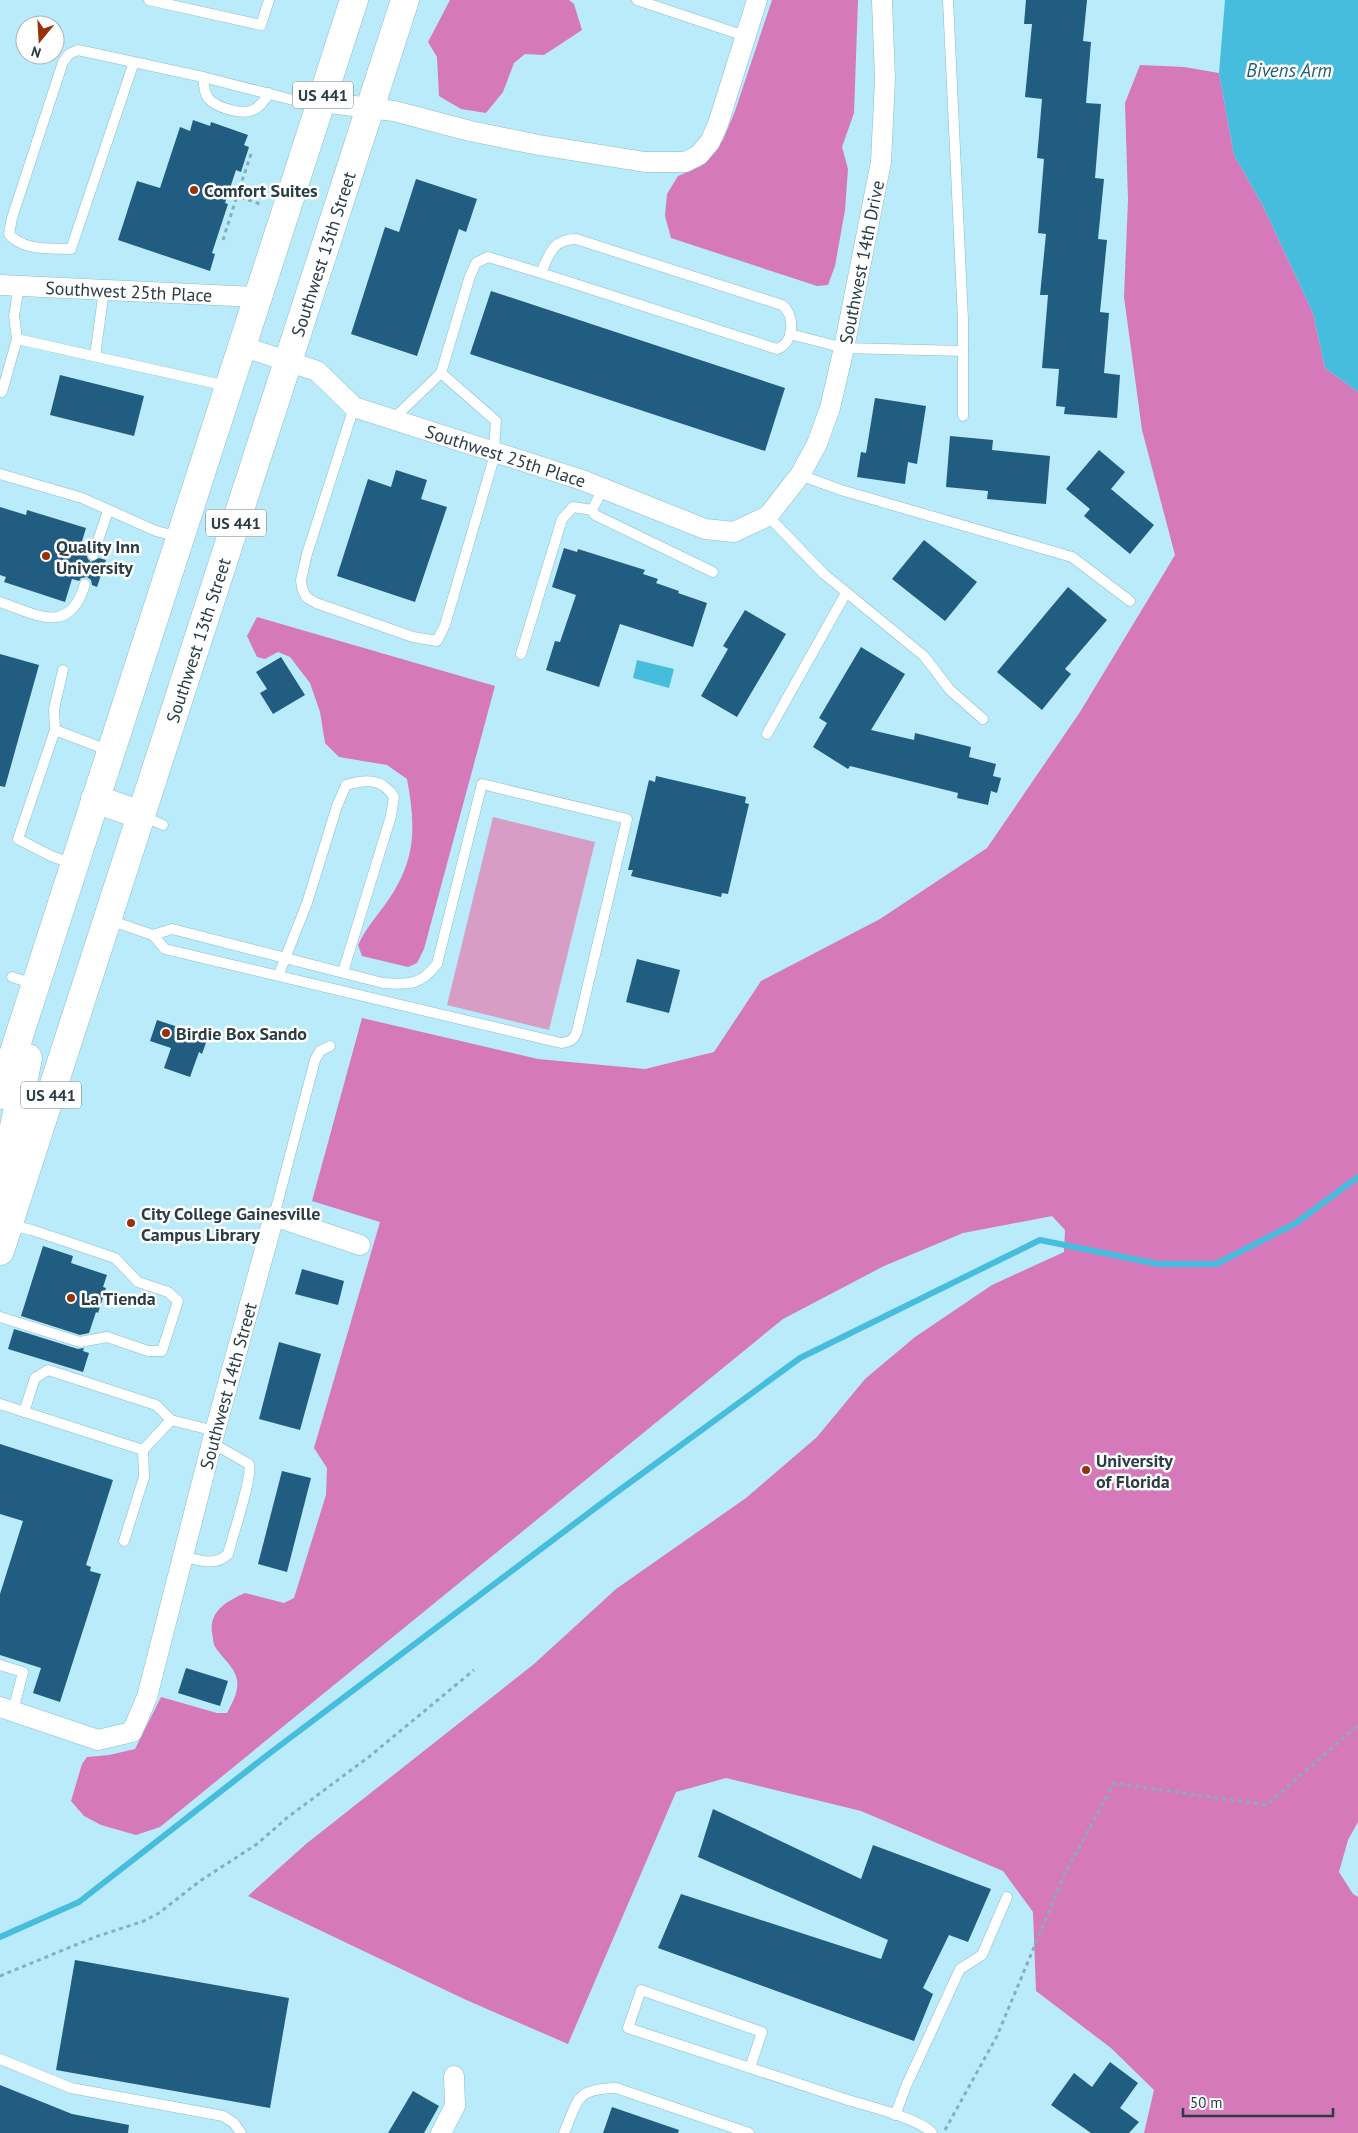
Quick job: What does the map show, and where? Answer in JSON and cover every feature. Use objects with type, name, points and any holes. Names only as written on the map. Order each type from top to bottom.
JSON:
[{"type":"main road","name":"US 441","points":[[0,1095],[20,1034],[23,981],[74,864],[256,297],[354,0]]},
{"type":"main road","name":"Southwest 13th Street","points":[[0,1251],[4,1215],[108,919],[152,820],[288,361],[405,0]]},
{"type":"main road","points":[[95,799],[152,820]]},
{"type":"main road","points":[[0,1196],[29,1051],[20,1034]]},
{"type":"street","points":[[321,102],[394,112],[470,131],[559,149],[645,162],[685,162],[698,154],[710,142],[718,124],[757,0]]},
{"type":"street","name":"Southwest 14th Drive","points":[[771,512],[800,476],[817,444],[830,408],[844,348],[881,162],[885,79],[882,0]]},
{"type":"street","name":"Southwest 25th Place","points":[[9,285],[256,297]]},
{"type":"street","name":"Southwest 25th Place","points":[[241,346],[317,371],[354,407],[603,489],[705,529],[734,532],[771,512]]},
{"type":"street","points":[[274,1216],[360,1244]]},
{"type":"street","name":"Southwest 14th Street","points":[[6,1709],[98,1740],[132,1732],[147,1697],[214,1437],[274,1216]]},
{"type":"street","points":[[441,2133],[455,2106],[454,2076]]},
{"type":"lane","points":[[149,0],[261,25],[270,0]]},
{"type":"lane","points":[[637,0],[745,36]]},
{"type":"lane","points":[[948,0],[963,351],[963,416]]},
{"type":"lane","points":[[134,62],[71,249],[27,246],[15,242],[9,234],[12,218],[63,62],[69,54],[78,50],[134,62],[202,77],[293,100],[321,102]]},
{"type":"lane","points":[[202,77],[207,98],[226,108],[250,111],[257,108],[269,94]]},
{"type":"lane","points":[[392,420],[440,374],[470,276],[476,263],[488,257],[776,349],[783,347],[790,334],[791,318],[788,310],[782,306],[576,239],[566,239],[558,242],[550,251],[541,273]]},
{"type":"lane","points":[[2,392],[17,339],[9,285]]},
{"type":"lane","points":[[95,356],[104,290]]},
{"type":"lane","points":[[790,334],[844,348],[963,351]]},
{"type":"lane","points":[[17,339],[228,386]]},
{"type":"lane","points":[[354,407],[307,554],[301,580],[302,588],[306,597],[316,603],[413,637],[437,641],[493,461],[496,421],[440,374]]},
{"type":"lane","points":[[0,474],[82,498],[156,531],[180,537]]},
{"type":"lane","points":[[800,476],[841,490],[1072,558],[1130,601]]},
{"type":"lane","points":[[592,510],[603,489]]},
{"type":"lane","points":[[521,654],[562,519],[573,507],[592,510]]},
{"type":"lane","points":[[592,510],[594,515],[601,519],[713,572]]},
{"type":"lane","points":[[93,555],[108,511]]},
{"type":"lane","points":[[771,512],[824,574],[924,656],[950,690],[983,719]]},
{"type":"lane","points":[[0,602],[45,618],[58,618],[71,612],[81,599],[85,584]]},
{"type":"lane","points":[[767,734],[846,593]]},
{"type":"lane","points":[[63,670],[54,710],[55,730],[18,839],[51,856],[74,864]]},
{"type":"lane","points":[[55,730],[111,751]]},
{"type":"lane","points":[[279,974],[307,902],[337,806],[346,785],[360,780],[376,782],[388,787],[394,797],[391,816],[343,972]]},
{"type":"lane","points":[[108,919],[152,935],[165,948],[561,1043],[568,1042],[574,1038],[577,1031],[628,819],[482,784],[437,964],[429,974],[418,982],[402,985],[383,983],[172,929],[152,935]]},
{"type":"lane","name":"Southwest 14th Street","points":[[274,1216],[315,1060],[320,1051],[330,1046]]},
{"type":"lane","points":[[0,1317],[80,1342],[107,1337],[148,1351],[162,1351],[178,1301],[168,1292],[138,1282],[115,1258],[32,1230],[4,1215]]},
{"type":"lane","points":[[24,1412],[35,1378],[48,1370],[156,1405],[171,1420],[214,1437],[249,1464],[250,1472],[228,1554],[225,1557],[207,1562],[183,1556]]},
{"type":"lane","points":[[0,1404],[143,1450]]},
{"type":"lane","points":[[124,1541],[144,1477],[143,1450],[171,1420]]},
{"type":"lane","points":[[0,1665],[23,1672],[6,1709]]},
{"type":"lane","points":[[896,2115],[906,2084],[960,1969],[982,1955],[1007,1898]]},
{"type":"lane","points":[[750,2068],[762,2032],[640,1990],[628,2028],[750,2068],[896,2115],[928,2128],[932,2133]]},
{"type":"lane","points":[[0,2058],[71,2088],[223,2116],[234,2123],[241,2133]]},
{"type":"lane","points":[[564,2133],[580,2096],[594,2089],[616,2088],[749,2133]]},
{"type":"path","points":[[223,240],[250,154]]},
{"type":"path","points":[[237,196],[260,204]]},
{"type":"path","points":[[0,1976],[95,1937],[144,1921],[159,1914],[200,1881],[257,1844],[288,1817],[370,1756],[474,1670]]},
{"type":"path","points":[[943,2133],[997,2036],[1065,1873],[1114,1783],[1267,1805],[1358,1725]]},
{"type":"shaded area","points":[[450,0],[569,0],[574,4],[582,30],[544,55],[525,54],[514,63],[503,92],[486,113],[461,109],[439,96],[437,57],[428,42]]},
{"type":"shaded area","points":[[772,0],[858,0],[854,113],[842,147],[848,169],[845,210],[835,266],[828,285],[817,286],[671,238],[665,216],[667,194],[678,176],[701,166],[723,140],[735,111]]},
{"type":"shaded area","points":[[1140,65],[1184,67],[1219,73],[1234,155],[1263,206],[1313,313],[1325,368],[1358,392],[1358,1822],[1348,1840],[1339,1872],[1353,1894],[1358,1897],[1358,2133],[1144,2133],[1154,2090],[1111,2048],[1036,1991],[1033,1912],[1003,1871],[861,1811],[726,1778],[676,1792],[568,2044],[464,1999],[248,1896],[306,1844],[534,1664],[616,1589],[746,1498],[817,1437],[865,1379],[915,1337],[992,1285],[1064,1252],[1065,1230],[1052,1216],[963,1233],[884,1266],[783,1319],[160,1827],[136,1835],[101,1825],[84,1816],[71,1801],[82,1764],[87,1757],[109,1755],[135,1749],[161,1697],[217,1713],[227,1713],[235,1697],[237,1680],[233,1670],[214,1645],[212,1633],[213,1619],[226,1603],[245,1593],[284,1603],[294,1598],[326,1495],[327,1468],[314,1448],[380,1222],[312,1201],[362,1018],[538,1059],[645,1069],[714,1052],[761,981],[880,919],[987,848],[1080,712],[1175,555],[1142,430],[1124,297],[1128,200],[1125,103]]},
{"type":"shaded area","points":[[257,617],[495,686],[424,949],[417,963],[408,967],[362,956],[358,945],[367,929],[394,892],[408,858],[411,845],[412,820],[407,779],[387,765],[339,757],[325,743],[320,712],[310,683],[290,657],[278,652],[265,659],[257,657],[247,636]]},
{"type":"shaded area","points":[[493,817],[595,842],[549,1030],[447,1005]]},
{"type":"water","name":"Bivens Arm","points":[[1225,0],[1358,0],[1358,392],[1325,368],[1313,313],[1263,206],[1234,155],[1219,73]]},
{"type":"water","points":[[637,660],[674,669],[669,688],[633,678]]},
{"type":"building","points":[[1026,0],[1087,0],[1083,41],[1091,42],[1086,103],[1101,104],[1095,178],[1104,179],[1098,239],[1107,240],[1100,312],[1109,313],[1104,373],[1120,375],[1117,418],[1064,414],[1065,407],[1056,406],[1059,369],[1042,368],[1048,295],[1040,295],[1046,234],[1038,233],[1044,159],[1037,158],[1042,99],[1025,97],[1032,24],[1024,24]]},
{"type":"building","name":"Comfort Suites","points":[[193,120],[210,126],[211,122],[248,135],[244,145],[249,147],[241,172],[236,170],[225,203],[228,204],[212,253],[215,254],[210,271],[118,240],[137,181],[160,188],[180,127],[190,131]]},
{"type":"building","points":[[416,179],[477,199],[466,232],[459,229],[417,356],[351,334],[385,227],[399,232]]},
{"type":"building","points":[[491,291],[785,388],[765,451],[470,354]]},
{"type":"building","points":[[60,375],[144,396],[134,436],[50,415]]},
{"type":"building","points":[[875,398],[926,406],[917,464],[908,462],[905,484],[857,477],[861,452],[866,453]]},
{"type":"building","points":[[950,436],[993,440],[992,450],[1050,456],[1046,504],[987,499],[988,491],[946,487]]},
{"type":"building","points":[[1099,450],[1125,472],[1111,489],[1154,525],[1130,554],[1084,516],[1090,509],[1066,489]]},
{"type":"building","points":[[396,470],[427,480],[421,499],[447,507],[415,602],[337,576],[368,479],[391,487]]},
{"type":"building","name":"Quality Inn University","points":[[0,507],[26,515],[27,510],[86,528],[79,551],[86,554],[91,562],[99,558],[106,560],[97,587],[92,585],[91,580],[87,577],[81,578],[79,581],[72,579],[65,602],[4,582],[6,577],[0,575]]},
{"type":"building","points":[[924,540],[977,582],[945,621],[892,579]]},
{"type":"building","points":[[564,548],[577,552],[578,549],[645,570],[643,574],[658,579],[656,583],[707,603],[693,647],[620,624],[599,687],[546,670],[555,641],[560,642],[576,595],[552,587]]},
{"type":"building","points":[[1068,587],[1107,620],[1065,669],[1071,674],[1042,710],[997,672]]},
{"type":"building","points":[[745,610],[786,634],[737,717],[701,696],[728,649],[723,646]]},
{"type":"building","points":[[861,647],[905,674],[871,730],[914,740],[915,733],[971,747],[969,757],[996,764],[993,776],[1001,778],[997,793],[991,791],[988,805],[957,798],[958,793],[850,766],[848,769],[813,747],[827,723],[819,718]]},
{"type":"building","points":[[0,654],[39,665],[5,787],[0,786]]},
{"type":"building","points":[[281,657],[305,695],[273,714],[260,693],[267,689],[256,672]]},
{"type":"building","points":[[656,776],[746,797],[745,803],[749,804],[728,894],[722,893],[721,897],[631,876],[633,870],[628,870],[649,780],[655,782]]},
{"type":"building","points":[[637,959],[680,970],[669,1013],[626,1002]]},
{"type":"building","points":[[157,1020],[208,1037],[202,1054],[199,1052],[190,1077],[164,1068],[171,1048],[150,1041]]},
{"type":"building","points":[[43,1246],[73,1256],[71,1263],[107,1275],[103,1287],[106,1288],[89,1333],[80,1335],[21,1316]]},
{"type":"building","points":[[302,1269],[344,1281],[338,1305],[295,1294]]},
{"type":"building","points":[[14,1329],[78,1349],[84,1348],[83,1351],[89,1353],[83,1372],[8,1349]]},
{"type":"building","points":[[279,1342],[321,1354],[300,1430],[259,1419]]},
{"type":"building","points":[[0,1444],[113,1480],[86,1565],[91,1567],[90,1571],[101,1574],[60,1702],[33,1693],[41,1668],[0,1655],[0,1594],[23,1521],[0,1514]]},
{"type":"building","points":[[282,1471],[311,1478],[287,1572],[258,1564]]},
{"type":"building","points":[[186,1668],[228,1681],[220,1706],[178,1693]]},
{"type":"building","points":[[713,1809],[861,1879],[873,1845],[991,1889],[968,1942],[949,1935],[923,1988],[933,1994],[914,2041],[658,1948],[681,1894],[881,1959],[888,1940],[698,1857]]},
{"type":"building","points":[[75,1960],[289,1998],[270,2108],[56,2070]]},
{"type":"building","points":[[1110,2062],[1138,2083],[1120,2108],[1139,2122],[1129,2133],[1091,2133],[1051,2105],[1074,2073],[1092,2087]]},
{"type":"building","points":[[0,2085],[72,2114],[129,2125],[128,2133],[0,2133]]},
{"type":"building","points":[[413,2091],[439,2106],[424,2133],[388,2133]]},
{"type":"building","points":[[612,2107],[679,2130],[678,2133],[603,2133]]},
{"type":"waterway","points":[[0,1937],[79,1902],[270,1753],[606,1500],[800,1358],[1040,1240],[1158,1264],[1216,1264],[1296,1223],[1358,1177]]},
{"type":"place","name":"Comfort Suites","points":[[194,190]]},
{"type":"place","name":"Quality Inn University","points":[[46,556]]},
{"type":"place","name":"Birdie Box Sando","points":[[166,1033]]},
{"type":"place","name":"City College Gainesville Campus Library","points":[[131,1223]]},
{"type":"place","name":"La Tienda","points":[[71,1298]]},
{"type":"place","name":"University of Florida","points":[[1086,1470]]}]
